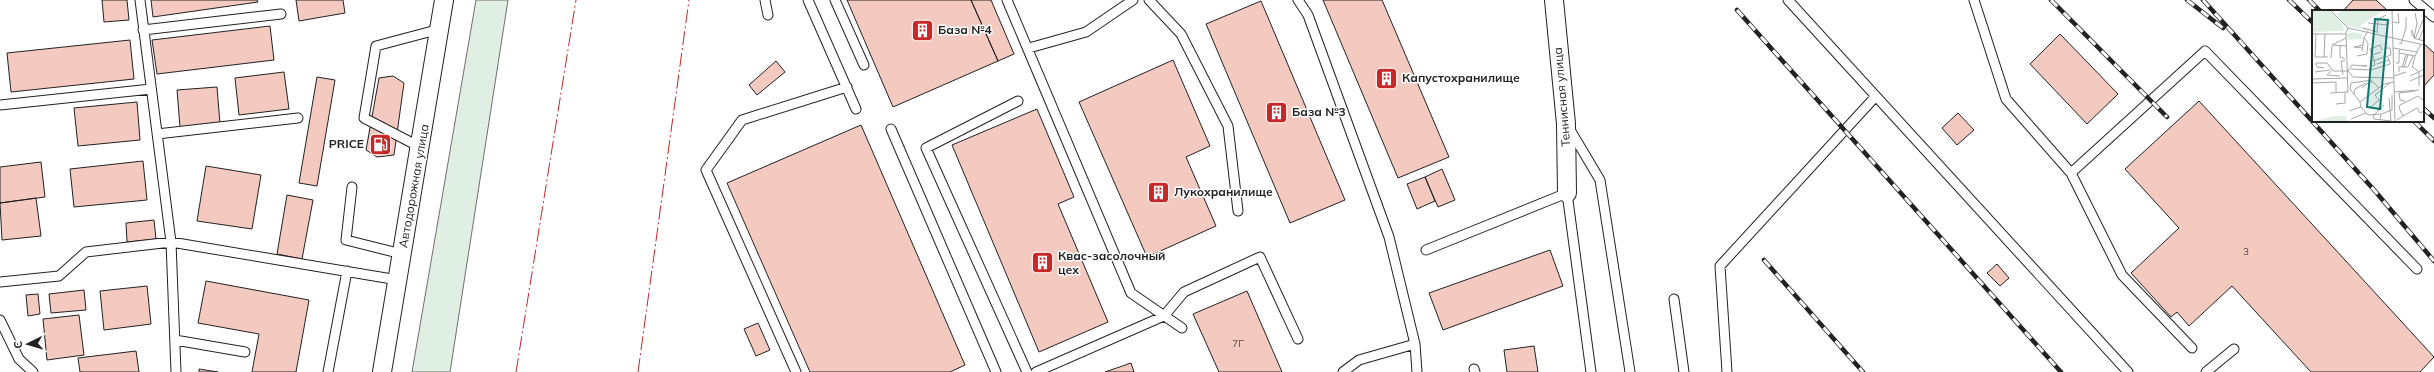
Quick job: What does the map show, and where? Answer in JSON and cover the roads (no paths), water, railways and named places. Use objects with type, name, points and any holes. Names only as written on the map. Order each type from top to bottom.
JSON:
[{"type":"street","name":"Автодорожная улица","points":[[382,372],[444,0]]},
{"type":"street","name":"Теннисная улица","points":[[1554,0],[1566,124],[1567,193]]},
{"type":"lane","points":[[140,0],[171,242],[176,372]]},
{"type":"lane","points":[[765,0],[768,15]]},
{"type":"lane","points":[[808,0],[856,109]]},
{"type":"lane","points":[[835,0],[864,65]]},
{"type":"lane","points":[[1007,0],[1029,48],[1131,293],[1182,328]]},
{"type":"lane","points":[[1029,48],[1086,32],[1133,0]]},
{"type":"lane","points":[[1149,0],[1181,34],[1228,126],[1238,211]]},
{"type":"lane","points":[[1298,0],[1308,16],[1389,237],[1415,344],[1417,372]]},
{"type":"lane","points":[[1788,0],[2128,372]]},
{"type":"lane","points":[[1974,0],[2006,98],[2070,172],[2122,275],[2192,348]]},
{"type":"lane","points":[[2414,0],[2434,17]]},
{"type":"lane","points":[[144,30],[281,14]]},
{"type":"lane","points":[[420,147],[364,118],[376,46],[440,29]]},
{"type":"lane","points":[[2070,172],[2205,51],[2417,269]]},
{"type":"lane","points":[[796,372],[706,170],[742,120],[847,88]]},
{"type":"lane","points":[[0,105],[151,89]]},
{"type":"lane","points":[[1728,372],[1720,266],[1876,96]]},
{"type":"lane","points":[[1018,101],[926,148],[1027,372]]},
{"type":"lane","points":[[157,134],[298,118]]},
{"type":"lane","points":[[1566,124],[1600,180],[1630,372]]},
{"type":"lane","points":[[891,129],[996,372]]},
{"type":"lane","points":[[352,187],[346,240],[402,254]]},
{"type":"lane","points":[[1426,250],[1567,193],[1591,372]]},
{"type":"lane","points":[[0,282],[59,276],[86,252],[171,242],[398,280]]},
{"type":"lane","points":[[1036,372],[1164,316],[1184,292],[1260,257],[1298,339]]},
{"type":"lane","points":[[328,372],[346,271]]},
{"type":"lane","points":[[1674,299],[1684,372]]},
{"type":"lane","points":[[0,320],[19,359],[33,372]]},
{"type":"lane","points":[[175,340],[245,352]]},
{"type":"lane","points":[[1343,372],[1359,360],[1415,344]]},
{"type":"lane","points":[[2206,372],[2234,349]]},
{"type":"railway","points":[[2051,0],[2167,117]]},
{"type":"railway","points":[[2187,0],[2223,28]]},
{"type":"railway","points":[[2203,0],[2312,121]]},
{"type":"railway","points":[[2289,0],[2312,22]]},
{"type":"railway","points":[[2309,0],[2319,10]]},
{"type":"railway","points":[[1737,10],[2061,372]]},
{"type":"railway","points":[[2424,109],[2434,118]]},
{"type":"railway","points":[[2313,122],[2375,191],[2434,261]]},
{"type":"railway","points":[[2415,122],[2434,141]]},
{"type":"railway","points":[[1764,260],[1863,372]]},
{"type":"place","name":"База №4","points":[[922,30]]},
{"type":"place","name":"Капустохранилище","points":[[1386,78]]},
{"type":"place","name":"База №3","points":[[1276,112]]},
{"type":"place","name":"PRICE","points":[[380,144]]},
{"type":"place","name":"Лукохранилище","points":[[1159,192]]},
{"type":"place","name":"Квас-засолочный цех","points":[[1042,263]]}]
